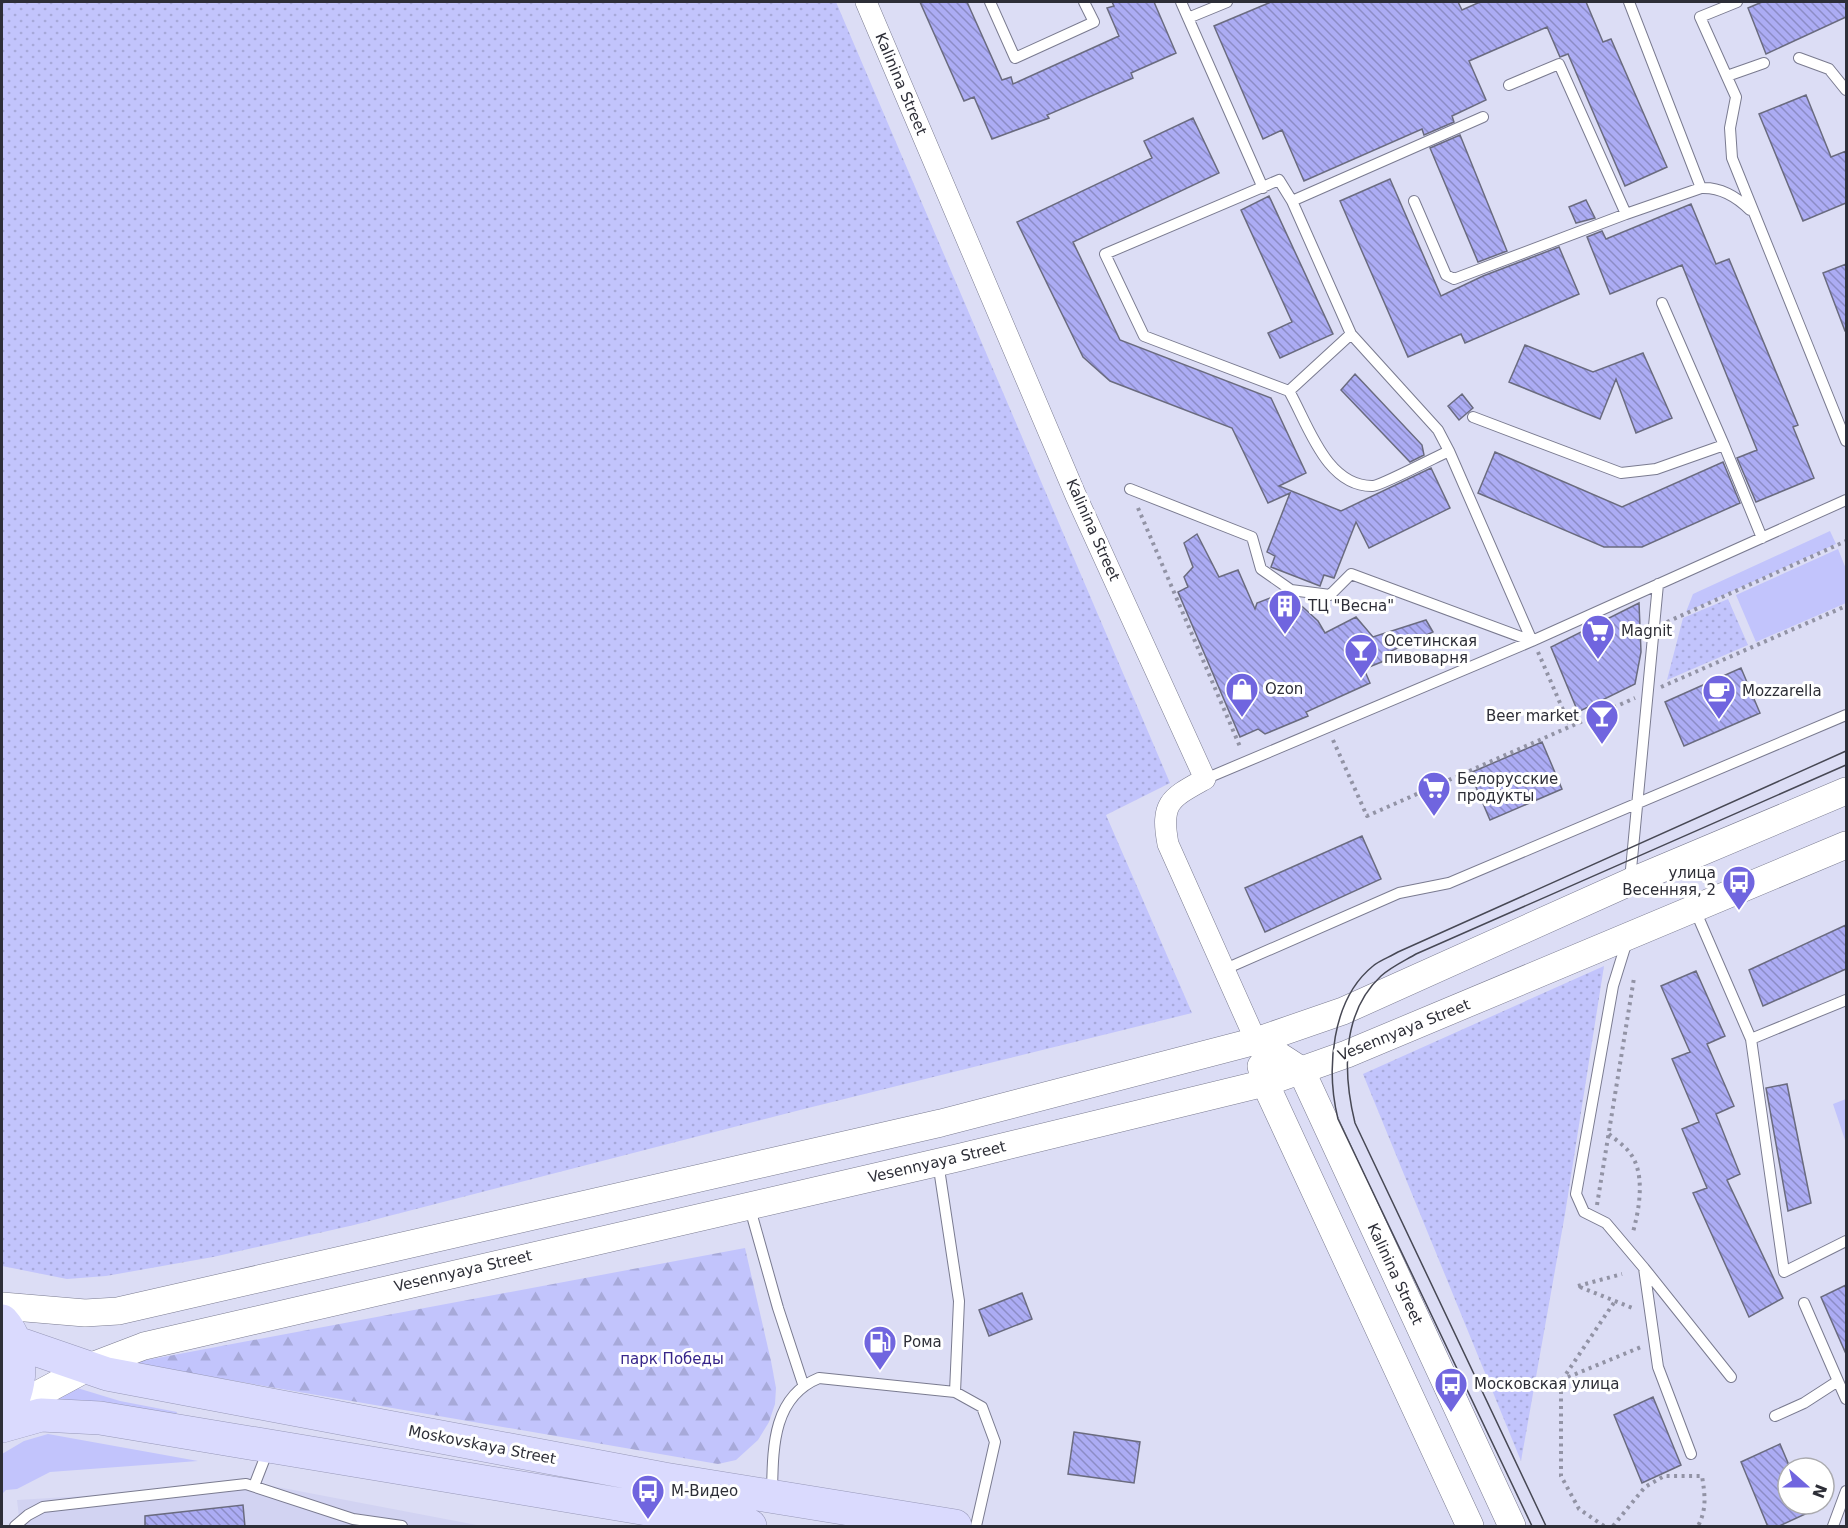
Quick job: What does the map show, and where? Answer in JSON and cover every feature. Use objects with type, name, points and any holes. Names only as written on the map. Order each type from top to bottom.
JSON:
[{"type":"highway","name":"Moskovskaya Street","points":[[8,1331],[107,1374],[664,1479],[956,1527]]},
{"type":"highway","name":"Moskovskaya Street","points":[[3,1418],[17,1389],[19,1365],[8,1331]]},
{"type":"highway","points":[[3,1418],[41,1415],[100,1418],[750,1527]]},
{"type":"street","name":"Kalinina Street","points":[[866,2],[1076,496],[1205,779]]},
{"type":"street","points":[[1205,779],[1174,797],[1163,821],[1168,844],[1256,1041],[1265,1083],[1470,1527]]},
{"type":"street","points":[[2,1306],[85,1313],[118,1311],[918,1128],[1256,1041],[1343,1011],[1630,882],[1846,791]]},
{"type":"street","name":"Vesennyaya Street","points":[[3,1418],[88,1367],[144,1346],[938,1162],[1265,1083],[1629,938],[1846,845]]},
{"type":"street","points":[[1256,1041],[1301,1070]]},
{"type":"street","name":"Kalinina Street","points":[[1301,1070],[1512,1527]]},
{"type":"lane","points":[[990,2],[1015,58],[1094,22],[1084,2]]},
{"type":"lane","points":[[1181,2],[1263,188]]},
{"type":"lane","points":[[1188,18],[1227,2]]},
{"type":"lane","points":[[1629,2],[1701,188]]},
{"type":"lane","points":[[1732,2],[1700,17],[1736,97],[1730,128],[1732,158],[1846,441]]},
{"type":"lane","points":[[1800,58],[1829,69],[1846,90]]},
{"type":"lane","points":[[1726,76],[1764,63]]},
{"type":"lane","points":[[1509,85],[1559,64],[1626,214]]},
{"type":"lane","points":[[1292,201],[1483,117]]},
{"type":"lane","points":[[1449,451],[1375,486],[1346,480],[1329,463],[1289,391],[1144,336],[1105,254],[1279,180],[1292,201],[1351,334],[1438,430],[1449,451],[1532,641]]},
{"type":"lane","points":[[1414,201],[1446,275],[1454,279],[1701,188],[1726,192],[1753,212]]},
{"type":"lane","points":[[1662,303],[1762,538]]},
{"type":"lane","points":[[1289,391],[1351,334]]},
{"type":"lane","points":[[1473,417],[1621,473],[1656,469],[1724,445]]},
{"type":"lane","points":[[1130,489],[1252,537],[1261,569],[1292,590],[1330,595],[1351,574],[1532,641]]},
{"type":"lane","points":[[1205,779],[1532,641],[1846,500]]},
{"type":"lane","points":[[1630,882],[1658,584]]},
{"type":"lane","points":[[1223,970],[1399,893],[1449,883],[1846,715]]},
{"type":"lane","points":[[1695,909],[1751,1039],[1784,1272],[1846,1241]]},
{"type":"lane","points":[[1629,938],[1612,986],[1576,1194],[1584,1212],[1606,1223],[1731,1377]]},
{"type":"lane","points":[[1751,1039],[1846,1000]]},
{"type":"lane","points":[[938,1162],[959,1301],[956,1392]]},
{"type":"lane","points":[[749,1205],[778,1308],[803,1384]]},
{"type":"lane","points":[[1644,1268],[1658,1367],[1691,1454]]},
{"type":"lane","points":[[1804,1303],[1846,1399]]},
{"type":"lane","points":[[772,1495],[772,1462],[779,1414],[803,1384],[819,1378],[956,1392],[982,1407],[995,1442],[976,1527]]},
{"type":"lane","points":[[1775,1416],[1804,1403],[1838,1381]]},
{"type":"lane","points":[[254,1486],[270,1446]]},
{"type":"lane","points":[[15,1527],[28,1515],[43,1507],[235,1485],[254,1486],[354,1523],[402,1527]]},
{"type":"lane","points":[[1833,1527],[1846,1491]]},
{"type":"path","points":[[1130,489],[1243,753]]},
{"type":"path","points":[[1654,628],[1846,541]]},
{"type":"path","points":[[1328,728],[1367,816],[1846,606]]},
{"type":"path","points":[[1532,641],[1570,726]]},
{"type":"path","points":[[1595,1216],[1634,978]]},
{"type":"path","points":[[1608,1134],[1631,1154],[1637,1168],[1638,1214],[1630,1240]]},
{"type":"path","points":[[1622,1274],[1579,1287],[1651,1315]]},
{"type":"path","points":[[1605,1527],[1579,1509],[1561,1476],[1559,1381],[1615,1300]]},
{"type":"path","points":[[1559,1381],[1654,1341]]},
{"type":"path","points":[[1613,1527],[1646,1487],[1664,1476],[1702,1476],[1706,1498],[1704,1516],[1698,1527]]},
{"type":"shaded area","points":[[267,1485],[482,1526],[20,1526],[17,1500]]},
{"type":"green space","points":[[2,2],[836,2],[1170,783],[1106,815],[1192,1013],[804,1109],[354,1225],[213,1257],[106,1276],[67,1279],[2,1266]]},
{"type":"green space","points":[[1830,531],[1836,544],[1686,612],[1693,594]]},
{"type":"green space","points":[[1838,549],[1846,569],[1846,603],[1756,642],[1736,595]]},
{"type":"green space","points":[[1728,599],[1748,645],[1667,680],[1683,618]]},
{"type":"green space","points":[[1604,966],[1565,1214],[1521,1461],[1363,1074]]},
{"type":"green space","points":[[1846,1099],[1846,1143],[1833,1104]]},
{"type":"green space","name":"парк Победы","points":[[745,1248],[771,1361],[776,1388],[775,1404],[769,1422],[758,1440],[736,1460],[718,1464],[131,1363]]},
{"type":"green space","points":[[74,1387],[120,1401],[177,1412],[175,1417],[47,1405]]},
{"type":"green space","points":[[48,1434],[198,1461],[50,1472],[17,1489],[6,1490],[2,1494],[2,1454],[24,1441]]},
{"type":"building","points":[[920,2],[967,2],[1002,80],[1011,77],[1013,84],[1119,36],[1107,8],[1114,6],[1112,2],[1154,2],[1176,53],[1131,73],[1133,78],[1047,115],[1049,118],[992,139],[974,97],[964,101]]},
{"type":"building","points":[[1271,2],[1458,2],[1462,10],[1480,2],[1586,2],[1603,42],[1611,39],[1667,167],[1625,186],[1568,54],[1560,57],[1547,27],[1469,61],[1486,100],[1452,116],[1454,122],[1424,135],[1422,129],[1304,181],[1282,130],[1263,139],[1214,26]]},
{"type":"building","points":[[1762,2],[1846,2],[1846,17],[1766,54],[1748,8]]},
{"type":"building","points":[[1806,95],[1831,157],[1846,151],[1846,203],[1803,221],[1759,114]]},
{"type":"building","points":[[1193,118],[1219,173],[1073,242],[1120,340],[1271,398],[1306,473],[1279,486],[1341,511],[1431,468],[1450,508],[1369,548],[1356,522],[1334,578],[1324,575],[1320,586],[1271,567],[1275,556],[1267,552],[1290,493],[1268,503],[1232,428],[1110,381],[1083,357],[1017,222],[1152,158],[1144,141]]},
{"type":"building","points":[[1460,135],[1507,251],[1478,262],[1430,148]]},
{"type":"building","points":[[1390,179],[1441,296],[1483,276],[1559,247],[1579,294],[1465,343],[1461,334],[1408,357],[1340,201]]},
{"type":"building","points":[[1269,196],[1333,334],[1280,358],[1268,333],[1292,322],[1241,210]]},
{"type":"building","points":[[1586,200],[1595,218],[1576,223],[1569,207]]},
{"type":"building","points":[[1691,204],[1716,264],[1729,259],[1798,425],[1793,427],[1814,478],[1756,502],[1737,458],[1757,450],[1682,265],[1610,294],[1587,237],[1602,231],[1606,239]]},
{"type":"building","points":[[1846,264],[1846,331],[1845,331],[1823,273]]},
{"type":"building","points":[[1525,345],[1593,372],[1643,353],[1672,418],[1636,433],[1616,379],[1600,419],[1509,382]]},
{"type":"building","points":[[1355,374],[1422,445],[1424,455],[1410,462],[1341,390]]},
{"type":"building","points":[[1462,394],[1473,408],[1459,420],[1448,406]]},
{"type":"building","points":[[1495,452],[1622,507],[1723,462],[1740,503],[1642,547],[1604,547],[1478,493]]},
{"type":"building","name":"ТЦ \"Весна\"","points":[[1197,534],[1219,577],[1238,570],[1255,609],[1257,603],[1283,593],[1293,598],[1318,621],[1325,633],[1356,617],[1373,637],[1426,620],[1433,632],[1391,651],[1394,657],[1364,669],[1370,683],[1306,712],[1308,716],[1265,734],[1258,729],[1240,737],[1178,592],[1188,587],[1184,577],[1193,567],[1184,543]]},
{"type":"building","name":"Magnit","points":[[1639,603],[1641,652],[1635,684],[1578,712],[1551,647]]},
{"type":"building","points":[[1741,668],[1760,713],[1684,746],[1665,702]]},
{"type":"building","points":[[1542,742],[1562,789],[1490,820],[1470,773]]},
{"type":"building","points":[[1362,836],[1381,879],[1265,932],[1245,888]]},
{"type":"building","points":[[1846,925],[1846,969],[1763,1006],[1749,970]]},
{"type":"building","points":[[1696,971],[1725,1036],[1707,1044],[1734,1106],[1716,1114],[1740,1174],[1727,1180],[1783,1298],[1749,1317],[1693,1193],[1707,1188],[1682,1129],[1699,1122],[1672,1059],[1690,1052],[1661,986]]},
{"type":"building","points":[[1787,1084],[1811,1203],[1788,1211],[1766,1088]]},
{"type":"building","points":[[1846,1285],[1846,1354],[1821,1297]]},
{"type":"building","points":[[1022,1293],[1032,1319],[989,1336],[979,1310]]},
{"type":"building","points":[[1653,1397],[1681,1465],[1642,1483],[1614,1415]]},
{"type":"building","points":[[1074,1432],[1140,1442],[1134,1483],[1068,1474]]},
{"type":"building","points":[[1780,1444],[1785,1456],[1776,1456],[1776,1516],[1801,1516],[1777,1527],[1768,1527],[1741,1462]]},
{"type":"building","points":[[243,1505],[245,1527],[145,1527],[145,1516]]},
{"type":"tram line","points":[[1532,1526],[1338,1119],[1332,1079],[1335,1037],[1340,1016],[1359,980],[1382,960],[1846,751]]},
{"type":"tram line","points":[[1546,1526],[1355,1123],[1347,1065],[1352,1026],[1358,1008],[1368,991],[1381,976],[1416,954],[1846,765]]},
{"type":"place","name":"ТЦ \"Весна\"","points":[[1285,635]]},
{"type":"place","name":"Magnit","points":[[1598,660]]},
{"type":"place","name":"Осетинская пивоварня","points":[[1361,679]]},
{"type":"place","name":"Ozon","points":[[1242,718]]},
{"type":"place","name":"Mozzarella","points":[[1719,720]]},
{"type":"place","name":"Beer market","points":[[1602,745]]},
{"type":"place","name":"Белорусские продукты","points":[[1434,817]]},
{"type":"place","name":"улица Весенняя, 2","points":[[1739,911]]},
{"type":"place","name":"Рома","points":[[880,1371]]},
{"type":"place","name":"Московская улица","points":[[1451,1413]]},
{"type":"place","name":"М-Видео","points":[[648,1520]]}]
